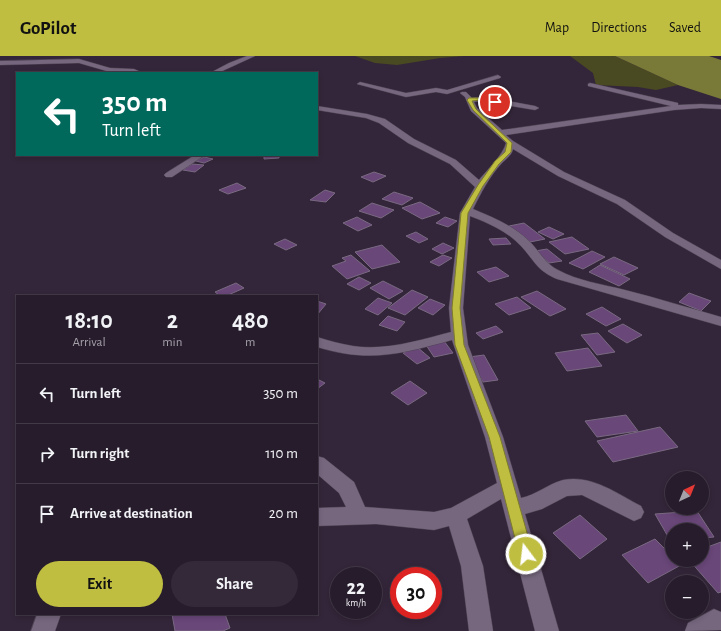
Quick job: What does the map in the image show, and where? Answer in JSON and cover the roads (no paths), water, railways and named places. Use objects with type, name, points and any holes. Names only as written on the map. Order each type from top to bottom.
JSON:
[{"type":"street","points":[[215,72],[235,62],[252,56]]},
{"type":"street","points":[[0,63],[79,61],[110,70],[137,72]]},
{"type":"street","points":[[360,84],[406,95],[436,90],[447,92],[498,77]]},
{"type":"street","points":[[590,85],[682,107]]},
{"type":"street","points":[[459,88],[474,109],[505,138],[561,174],[621,202],[669,235],[721,265]]},
{"type":"street","points":[[469,100],[481,99],[505,91]]},
{"type":"street","points":[[481,99],[535,108]]},
{"type":"street","points":[[505,138],[682,107],[721,107]]},
{"type":"street","points":[[318,108],[367,116],[382,121],[411,141],[453,162],[480,186]]},
{"type":"street","points":[[505,138],[508,152],[497,163],[480,186],[465,213],[456,308],[460,345],[494,437],[546,631]]},
{"type":"street","points":[[169,175],[199,156]]},
{"type":"street","points":[[466,210],[506,228],[522,240],[535,260],[552,272],[567,279],[626,294],[721,322]]},
{"type":"street","points":[[318,342],[337,349],[373,353],[391,352],[459,334]]},
{"type":"street","points":[[318,464],[347,488],[358,515]]},
{"type":"street","points":[[318,517],[376,515],[434,521],[456,515],[508,486]]},
{"type":"street","points":[[514,508],[535,503],[564,488],[584,487],[634,512]]},
{"type":"street","points":[[456,515],[472,566],[481,631]]},
{"type":"street","points":[[43,631],[49,615]]}]
